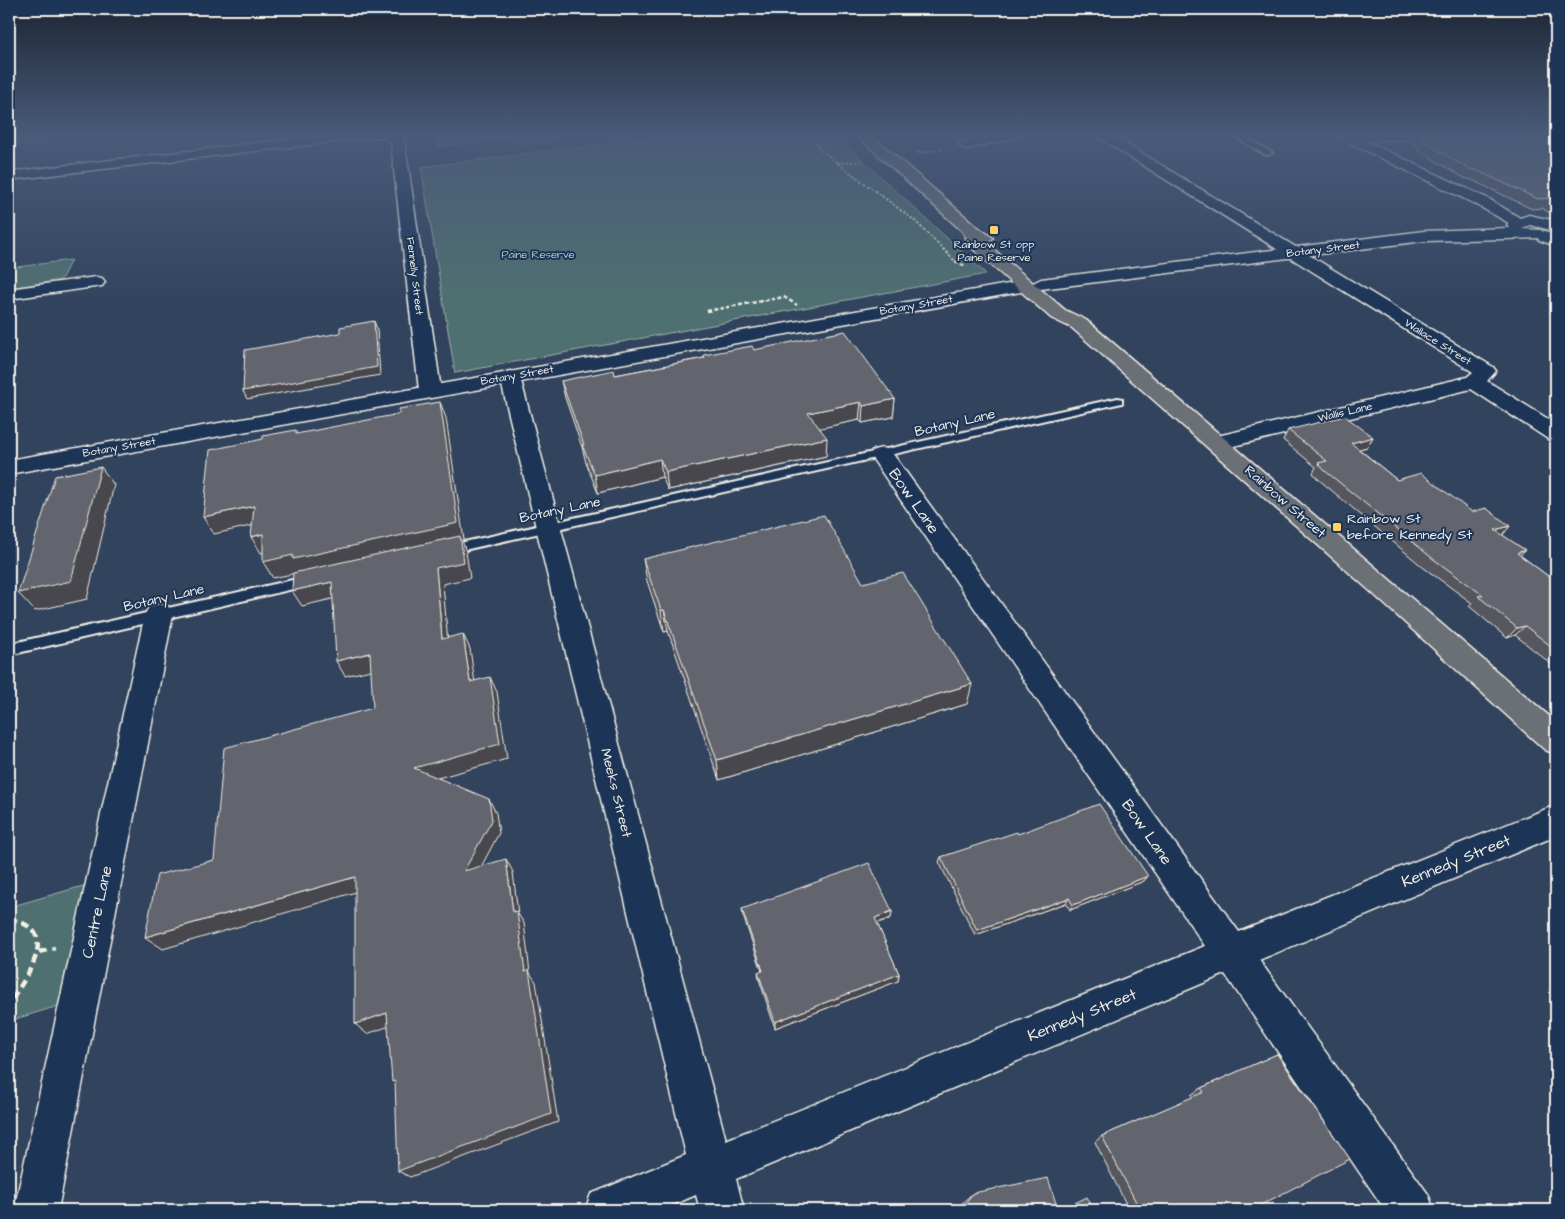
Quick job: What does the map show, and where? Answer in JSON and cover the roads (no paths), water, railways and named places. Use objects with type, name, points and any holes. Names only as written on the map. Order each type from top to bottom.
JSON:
[{"type":"main road","name":"Rainbow Street","points":[[927,191],[969,228],[979,245],[1033,285],[1058,314],[1079,324],[1556,741]]},
{"type":"street","name":"Fennelly Street","points":[[404,191],[430,390]]},
{"type":"street","points":[[1194,191],[1294,252]]},
{"type":"street","points":[[1459,191],[1542,229]]},
{"type":"street","name":"Botany Street","points":[[9,467],[430,390],[1033,285],[1424,236],[1542,229]]},
{"type":"street","name":"Wallace Street","points":[[1294,252],[1486,371],[1474,382],[1556,434]]},
{"type":"street","points":[[9,294],[96,282]]},
{"type":"street","name":"Meeks Street","points":[[510,377],[722,1210]]},
{"type":"street","name":"Wallis Lane","points":[[1217,443],[1474,382]]},
{"type":"street","name":"Bow Lane","points":[[882,455],[1412,1210]]},
{"type":"street","name":"Centre Lane","points":[[36,1210],[158,614]]},
{"type":"street","name":"Kennedy Street","points":[[607,1210],[1556,820]]},
{"type":"lane","name":"Botany Lane","points":[[432,554],[1118,401]]},
{"type":"lane","name":"Botany Lane","points":[[9,650],[324,577]]},
{"type":"place","name":"Rainbow St opp Paine Reserve","points":[[994,230]]},
{"type":"place","name":"Rainbow St before Kennedy St","points":[[1337,527]]},
{"type":"park label","name":"Paine Reserve","points":[[538,254]]}]
